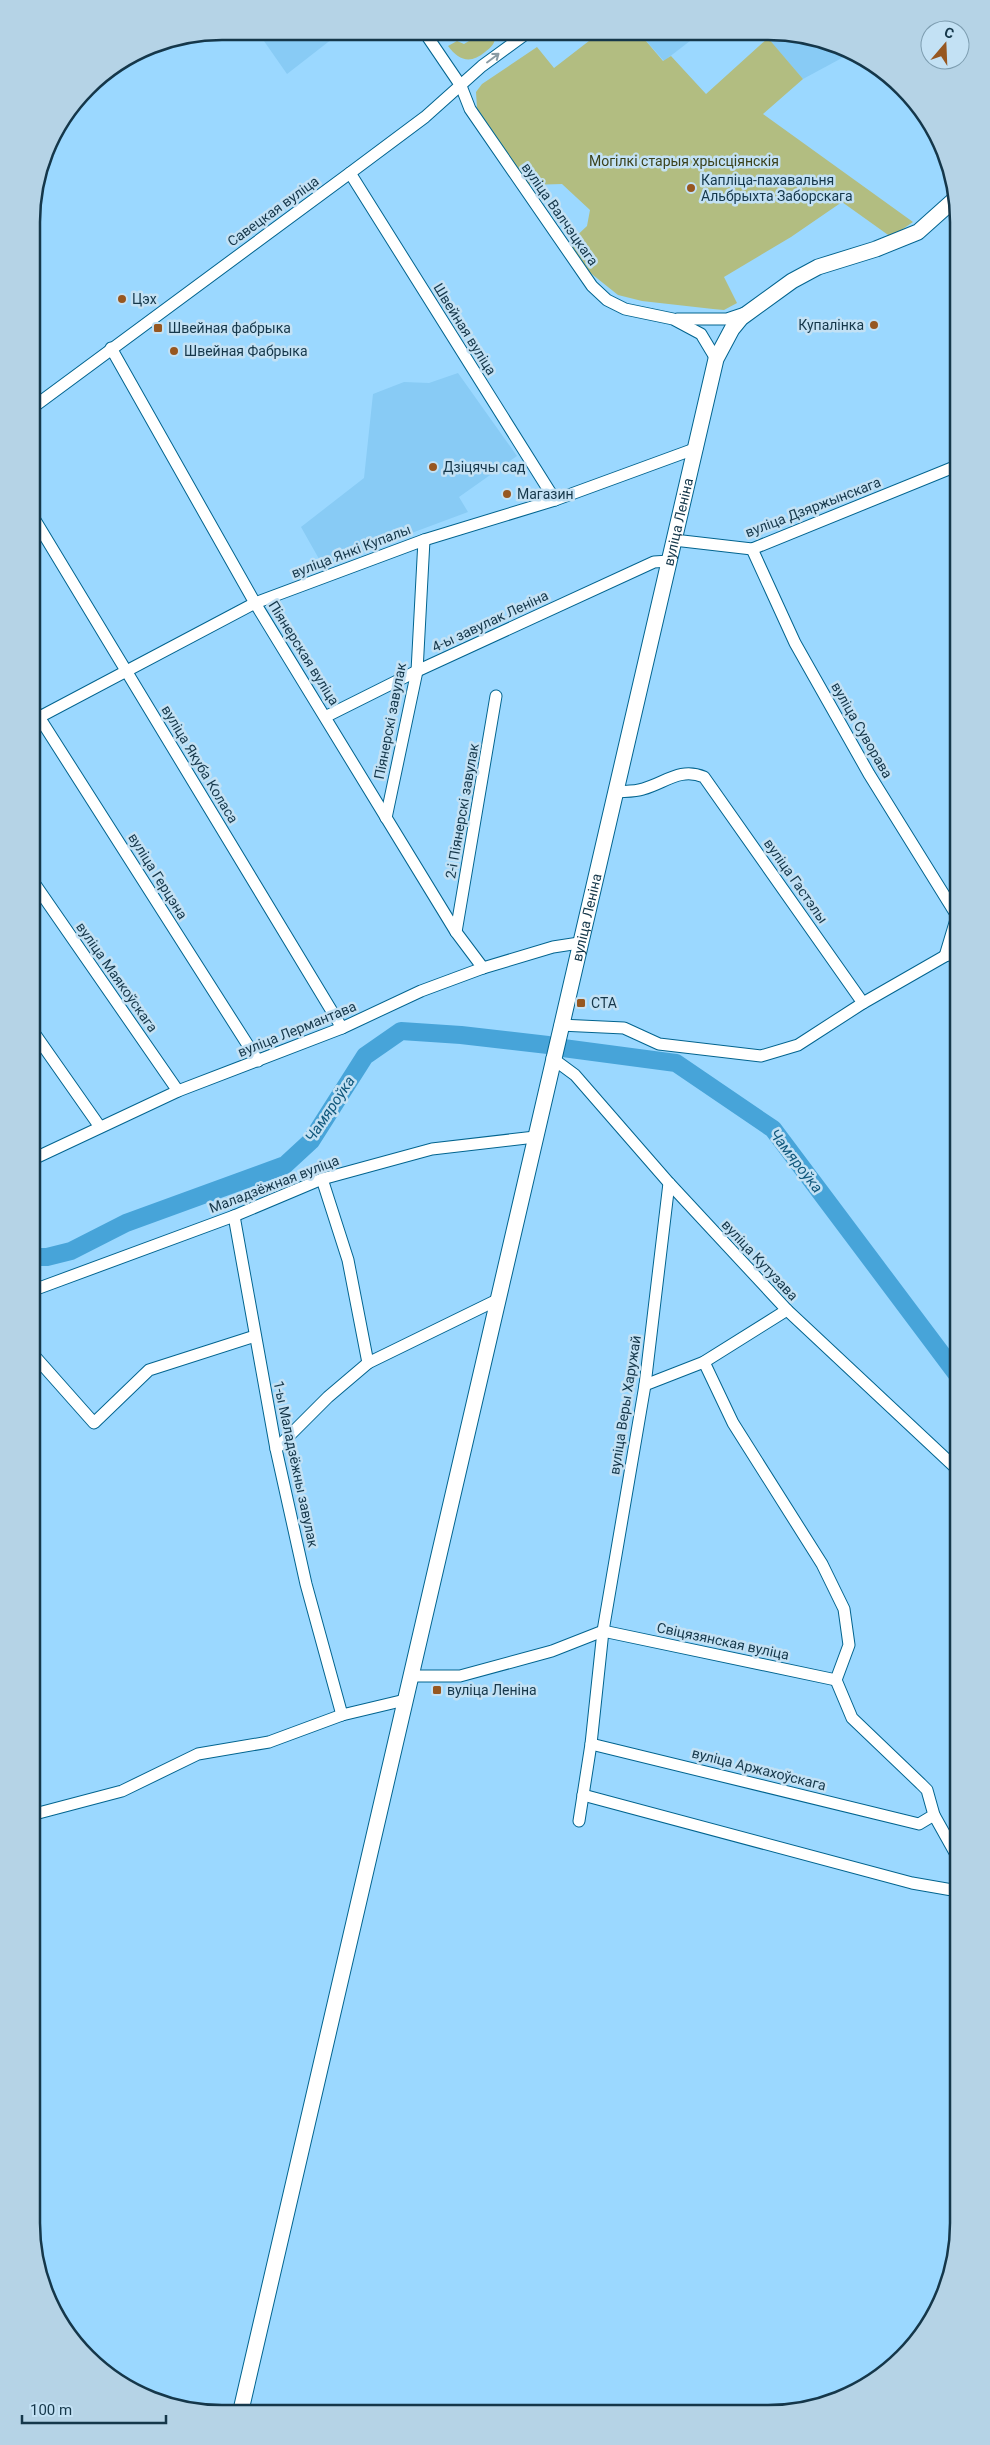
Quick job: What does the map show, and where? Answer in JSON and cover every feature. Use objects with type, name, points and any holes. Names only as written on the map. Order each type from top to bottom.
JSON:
[{"type":"main road","name":"вуліца Леніна","points":[[242,2405],[499,1299],[552,1058],[697,448],[716,359],[732,329],[741,318],[792,281],[818,267],[876,249],[918,232],[949,204]]},
{"type":"street","name":"вуліца Валчэцкага","points":[[430,40],[461,86],[470,109],[592,286],[607,300],[625,309],[673,319],[701,334],[716,359]]},
{"type":"street","name":"Савецкая вуліца","points":[[40,402],[350,173],[461,86],[482,66],[517,40]]},
{"type":"street","name":"Швейная вуліца","points":[[350,173],[556,500]]},
{"type":"street","points":[[673,319],[727,319],[752,310]]},
{"type":"street","name":"Піянерская вуліца","points":[[111,348],[255,603],[326,716],[456,932],[483,968]]},
{"type":"street","name":"вуліца Янкі Купалы","points":[[40,718],[255,603],[424,540],[556,500],[697,448]]},
{"type":"street","name":"вуліца Дзяржынскага","points":[[674,540],[752,550],[950,469]]},
{"type":"street","name":"вуліца Якуба Коласа","points":[[40,528],[342,1028]]},
{"type":"street","name":"Піянерскі завулак","points":[[386,818],[417,671],[424,540]]},
{"type":"street","name":"вуліца Суворава","points":[[752,550],[795,643],[869,774],[950,905]]},
{"type":"street","name":"4-ы завулак Леніна","points":[[326,716],[417,671],[654,562],[669,561]]},
{"type":"street","name":"2-і Піянерскі завулак","points":[[456,932],[496,696]]},
{"type":"street","name":"вуліца Герцэна","points":[[40,726],[258,1061]]},
{"type":"street","name":"вуліца Гастэлы","points":[[615,792],[642,790],[681,774],[693,772],[704,777],[863,1003]]},
{"type":"street","name":"вуліца Маякоўскага","points":[[40,892],[178,1091]]},
{"type":"street","points":[[945,956],[950,941]]},
{"type":"street","name":"вуліца Лермантава","points":[[40,1156],[178,1091],[342,1028],[421,992],[483,968],[554,947],[579,943]]},
{"type":"street","points":[[560,1025],[624,1028],[659,1044],[761,1056],[798,1045],[863,1003],[950,955]]},
{"type":"street","points":[[40,1042],[100,1128]]},
{"type":"street","name":"вуліца Кутузава","points":[[552,1058],[575,1074],[669,1183],[787,1310],[950,1463]]},
{"type":"street","name":"Маладзёжная вуліца","points":[[40,1288],[234,1216],[322,1179],[432,1149],[535,1137]]},
{"type":"street","points":[[322,1179],[348,1260],[368,1363]]},
{"type":"street","name":"вуліца Веры Харужай","points":[[579,1821],[591,1744],[603,1631],[645,1385],[669,1183]]},
{"type":"street","name":"1-ы Маладзёжны завулак","points":[[234,1216],[276,1449],[306,1584],[342,1715]]},
{"type":"street","points":[[276,1449],[328,1397],[368,1363],[499,1299]]},
{"type":"street","points":[[645,1385],[704,1362],[787,1310]]},
{"type":"street","points":[[40,1362],[94,1423],[149,1370],[255,1336]]},
{"type":"street","points":[[704,1362],[733,1423],[822,1564],[844,1609],[849,1645],[836,1680],[852,1718],[927,1790],[934,1815],[950,1844]]},
{"type":"street","points":[[412,1676],[460,1676],[552,1651],[603,1631]]},
{"type":"street","name":"Свіцязянская вуліца","points":[[603,1631],[836,1680]]},
{"type":"street","points":[[40,1813],[122,1791],[198,1754],[269,1742],[342,1715],[405,1700]]},
{"type":"street","name":"вуліца Аржахоўскага","points":[[591,1744],[919,1824],[934,1815]]},
{"type":"street","points":[[583,1795],[912,1882],[950,1889]]},
{"type":"shaded area","points":[[263,40],[331,40],[287,74]]},
{"type":"shaded area","points":[[645,40],[691,40],[664,61]]},
{"type":"shaded area","points":[[769,40],[804,43],[844,57],[803,79]]},
{"type":"shaded area","name":"Дзіцячы сад","points":[[458,373],[517,456],[459,497],[468,512],[323,566],[301,527],[364,478],[373,394],[404,382],[429,383]]},
{"type":"green space","points":[[495,40],[492,46],[480,56],[470,59],[461,58],[448,46],[457,41],[464,44],[469,41]]},
{"type":"green space","name":"Могілкі старыя хрысціянскія","points":[[590,40],[645,40],[663,61],[671,56],[706,94],[766,40],[770,40],[803,79],[763,114],[913,222],[891,237],[842,202],[791,237],[724,277],[737,303],[724,310],[642,301],[618,295],[588,271],[568,244],[587,226],[590,210],[562,184],[529,185],[477,108],[476,92],[482,84],[537,47],[554,68]]},
{"type":"waterway","name":"Чамяроўка","points":[[40,1257],[71,1251],[126,1223],[285,1165],[311,1141],[365,1056],[401,1031],[461,1035],[548,1045]]},
{"type":"waterway","name":"Чамяроўка","points":[[563,1048],[676,1063],[773,1129],[950,1365]]},
{"type":"place","name":"Капліца-пахавальня Альбрыхта Заборскага","points":[[691,188]]},
{"type":"place","name":"Цэх","points":[[122,299]]},
{"type":"place","name":"Купалінка","points":[[874,325]]},
{"type":"place","name":"Швейная фабрыка","points":[[158,328]]},
{"type":"place","name":"Швейная Фабрыка","points":[[174,351]]},
{"type":"place","name":"Дзіцячы сад","points":[[433,467]]},
{"type":"place","name":"Магазин","points":[[507,494]]},
{"type":"place","name":"СТА","points":[[581,1003]]},
{"type":"place","name":"вуліца Леніна","points":[[437,1690]]}]
